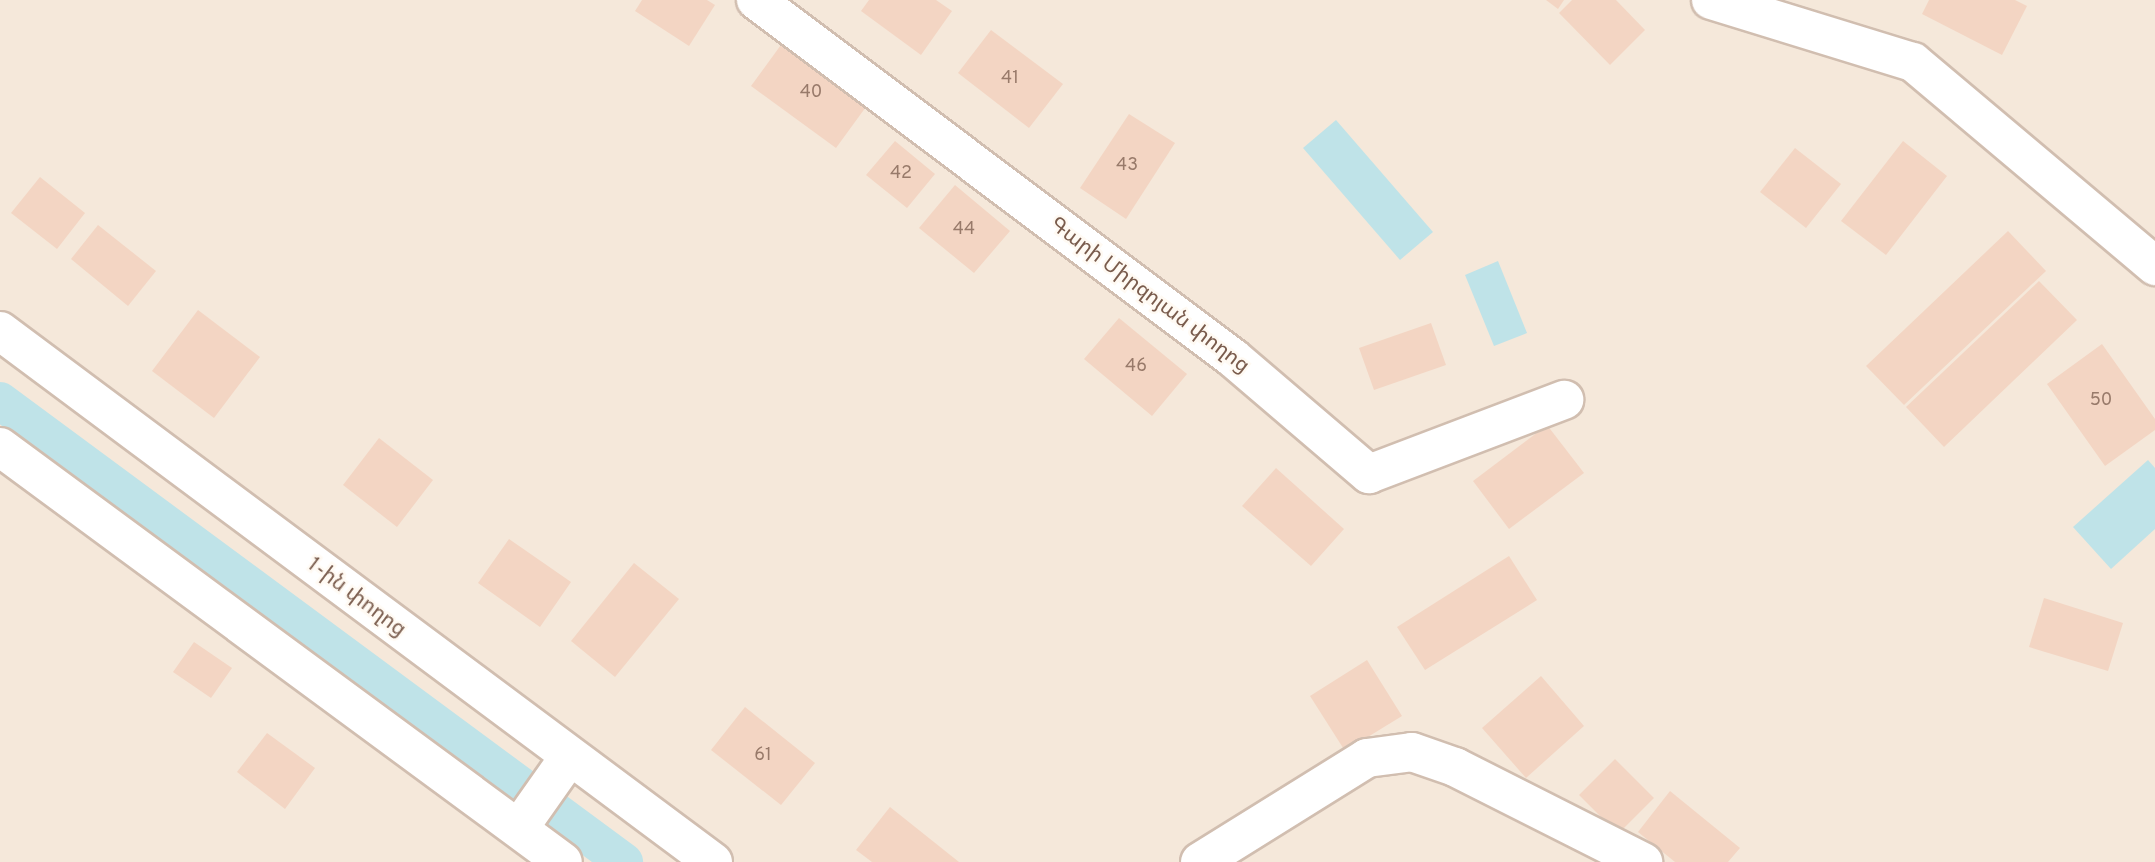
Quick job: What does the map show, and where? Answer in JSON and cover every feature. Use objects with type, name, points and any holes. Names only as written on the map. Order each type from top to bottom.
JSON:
[{"type":"street","name":"Գարի Միրզոյան փողոց","points":[[756,0],[1233,358],[1369,474],[1564,400]]},
{"type":"street","points":[[1711,0],[1913,62],[2155,266]]},
{"type":"street","name":"1-ին փողոց","points":[[0,331],[713,862]]},
{"type":"street","points":[[0,447],[563,862]]},
{"type":"street","points":[[1200,862],[1367,758],[1412,752],[1455,767],[1643,862]]},
{"type":"street","points":[[519,828],[569,757]]},
{"type":"shaded area","points":[[0,0],[2155,0],[2155,862],[0,862]]},
{"type":"water","points":[[1336,120],[1433,232],[1400,260],[1303,148]]},
{"type":"water","points":[[1498,261],[1527,333],[1494,346],[1465,275]]},
{"type":"water","points":[[2148,460],[2155,468],[2155,529],[2111,569],[2073,527]]},
{"type":"building","points":[[642,0],[707,0],[715,5],[689,46],[635,11]]},
{"type":"building","points":[[869,0],[936,0],[952,11],[921,55],[861,11]]},
{"type":"building","points":[[1546,0],[1564,0],[1558,9]]},
{"type":"building","points":[[1572,0],[1616,0],[1645,30],[1610,65],[1559,13]]},
{"type":"building","points":[[1929,0],[2015,0],[2027,6],[2002,55],[1922,14]]},
{"type":"building","points":[[991,30],[1063,84],[1029,128],[958,73]]},
{"type":"building","points":[[786,38],[871,100],[836,148],[751,86]]},
{"type":"building","points":[[1129,114],[1175,143],[1126,219],[1080,188]]},
{"type":"building","points":[[895,141],[935,174],[907,208],[866,175]]},
{"type":"building","points":[[1903,141],[1947,176],[1886,255],[1841,221]]},
{"type":"building","points":[[1795,148],[1841,184],[1806,228],[1760,192]]},
{"type":"building","points":[[40,177],[85,213],[57,249],[11,213]]},
{"type":"building","points":[[955,185],[1010,231],[974,273],[919,228]]},
{"type":"building","points":[[98,225],[156,271],[128,306],[71,259]]},
{"type":"building","points":[[2008,231],[2046,271],[1904,405],[1866,366]]},
{"type":"building","points":[[2039,281],[2077,320],[1944,447],[1906,407]]},
{"type":"building","points":[[198,310],[260,357],[214,418],[152,371]]},
{"type":"building","points":[[1119,318],[1187,374],[1152,416],[1084,359]]},
{"type":"building","points":[[1431,323],[1446,365],[1374,390],[1359,348]]},
{"type":"building","points":[[2102,344],[2155,419],[2155,430],[2105,466],[2047,384]]},
{"type":"building","points":[[1547,425],[1584,473],[1509,529],[1473,481]]},
{"type":"building","points":[[379,438],[433,480],[397,527],[343,485]]},
{"type":"building","points":[[1276,468],[1344,529],[1311,566],[1242,506]]},
{"type":"building","points":[[509,539],[571,582],[540,627],[478,583]]},
{"type":"building","points":[[1509,556],[1537,600],[1425,670],[1397,627]]},
{"type":"building","points":[[634,563],[679,599],[615,677],[571,641]]},
{"type":"building","points":[[2044,598],[2123,623],[2108,671],[2029,647]]},
{"type":"building","points":[[194,642],[232,668],[211,698],[173,672]]},
{"type":"building","points":[[1367,660],[1402,716],[1345,751],[1310,696]]},
{"type":"building","points":[[1541,676],[1584,726],[1526,778],[1482,728]]},
{"type":"building","points":[[745,707],[815,763],[781,805],[711,750]]},
{"type":"building","points":[[267,733],[315,768],[285,809],[237,772]]},
{"type":"building","points":[[1615,759],[1654,798],[1618,834],[1579,795]]},
{"type":"building","points":[[1670,791],[1740,848],[1728,862],[1675,862],[1638,832]]},
{"type":"building","points":[[890,807],[959,862],[872,862],[856,850]]},
{"type":"waterway","points":[[0,401],[624,862]]}]
